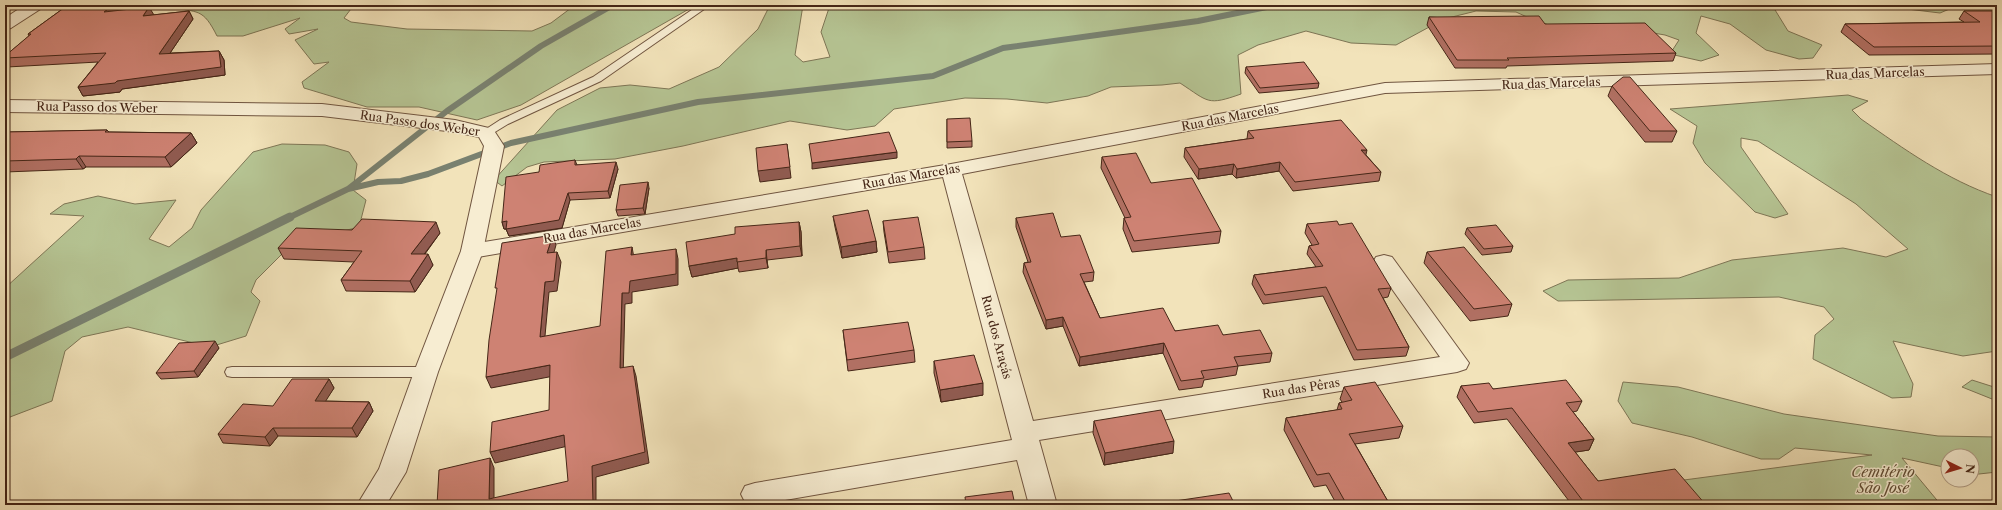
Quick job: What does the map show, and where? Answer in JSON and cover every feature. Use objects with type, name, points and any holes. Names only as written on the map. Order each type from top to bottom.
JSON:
[{"type":"street","points":[[5,25],[36,5]]},
{"type":"street","name":"Rua das Marcelas","points":[[472,251],[951,170],[1385,88],[1997,69]]},
{"type":"street","name":"Rua Passo dos Weber","points":[[5,106],[322,110],[455,126],[486,133],[494,146],[472,251],[426,372],[392,472],[371,505]]},
{"type":"street","name":"Rua dos Araçás","points":[[951,170],[1043,505]]},
{"type":"street","name":"Rua das Pêras","points":[[1025,440],[1457,363],[1384,262]]},
{"type":"street","points":[[755,494],[1025,440]]},
{"type":"lane","points":[[486,133],[504,122],[598,79],[705,5]]},
{"type":"lane","points":[[232,372],[426,372]]},
{"type":"green space","points":[[165,5],[202,5],[240,9],[268,5],[354,5],[344,18],[351,22],[407,29],[532,31],[551,23],[575,5],[696,5],[521,105],[477,120],[419,107],[367,107],[304,88],[302,82],[329,62],[314,64],[295,40],[318,29],[289,34],[285,29],[300,18],[243,36],[217,36],[208,20],[199,13],[169,8]]},
{"type":"green space","points":[[770,5],[803,5],[795,55],[803,62],[830,57],[821,32],[830,5],[1772,5],[1788,31],[1822,45],[1813,58],[1799,59],[1766,50],[1730,24],[1701,16],[1696,33],[1719,55],[1701,61],[1670,54],[1679,40],[1665,35],[1618,27],[1549,27],[1516,12],[1476,11],[1444,19],[1396,45],[1351,43],[1306,31],[1258,45],[1238,55],[1241,94],[1221,100],[1214,101],[1203,98],[1180,83],[1111,87],[1088,96],[1047,103],[1007,99],[965,98],[894,109],[875,126],[847,130],[790,121],[683,146],[615,159],[544,162],[527,167],[502,186],[494,180],[557,110],[600,88],[630,85],[669,89],[719,67],[758,29]]},
{"type":"green space","points":[[1904,5],[1959,5],[1940,13],[1907,9]]},
{"type":"green space","points":[[1848,95],[1868,101],[1852,110],[1861,119],[1893,141],[1943,173],[1997,197],[1997,351],[1963,356],[1893,341],[1913,384],[1911,397],[1892,398],[1813,359],[1815,335],[1834,319],[1824,307],[1779,297],[1558,301],[1543,291],[1568,280],[1679,278],[1732,260],[1843,248],[1886,257],[1908,249],[1856,204],[1758,141],[1741,138],[1741,147],[1788,214],[1775,218],[1755,212],[1705,163],[1693,143],[1697,126],[1670,109]]},
{"type":"green space","points":[[282,144],[325,145],[349,152],[357,164],[353,190],[366,200],[359,227],[292,244],[256,280],[251,292],[260,301],[246,336],[210,347],[128,327],[82,337],[65,351],[52,401],[10,417],[5,426],[5,288],[84,216],[50,214],[64,204],[98,196],[135,204],[176,200],[149,239],[169,247],[192,228],[201,210],[253,152]]},
{"type":"green space","points":[[1972,380],[1997,388],[1997,401],[1962,387]]},
{"type":"green space","name":"Cemitério São José","points":[[1623,382],[1678,387],[1784,414],[1938,436],[1997,437],[1997,472],[1980,474],[1980,448],[1940,448],[1940,466],[1902,458],[1941,505],[1703,505],[1684,480],[1872,455],[1795,448],[1779,459],[1761,459],[1692,437],[1632,423],[1618,401]]},
{"type":"building","points":[[68,5],[113,5],[104,12],[149,7],[143,16],[189,11],[159,54],[219,51],[221,67],[78,87],[106,53],[5,58],[5,56],[31,34],[28,34]]},
{"type":"building","points":[[1964,11],[1997,11],[1997,46],[1874,47],[1845,24],[1980,22]]},
{"type":"building","points":[[1539,16],[1545,24],[1645,23],[1676,53],[1507,58],[1509,60],[1457,60],[1429,17]]},
{"type":"building","points":[[1304,62],[1319,83],[1260,88],[1246,67]]},
{"type":"building","points":[[1623,77],[1630,77],[1677,131],[1650,131],[1612,86]]},
{"type":"building","points":[[970,118],[972,141],[947,142],[947,119]]},
{"type":"building","points":[[1341,120],[1367,150],[1361,150],[1381,172],[1295,182],[1280,162],[1237,169],[1234,164],[1199,169],[1185,148],[1254,138],[1248,131]]},
{"type":"building","points":[[107,130],[105,132],[191,133],[165,157],[79,156],[76,159],[5,161],[5,132]]},
{"type":"building","points":[[889,132],[897,152],[812,163],[809,144]]},
{"type":"building","points":[[787,144],[790,167],[758,171],[756,148]]},
{"type":"building","points":[[1136,153],[1151,183],[1192,178],[1221,231],[1134,241],[1124,218],[1131,217],[1102,157]]},
{"type":"building","points":[[575,160],[575,165],[616,162],[608,191],[568,193],[559,220],[506,229],[507,221],[502,222],[506,177],[539,172],[540,165]]},
{"type":"building","points":[[648,182],[643,208],[616,210],[620,185]]},
{"type":"building","points":[[868,210],[876,241],[841,247],[833,216]]},
{"type":"building","points":[[1053,213],[1061,237],[1080,235],[1094,272],[1080,274],[1100,318],[1163,308],[1175,331],[1218,325],[1223,335],[1260,330],[1272,353],[1234,357],[1238,366],[1201,371],[1204,378],[1181,381],[1164,343],[1080,357],[1063,317],[1046,320],[1024,263],[1031,262],[1016,218]]},
{"type":"building","points":[[918,217],[924,247],[888,252],[883,221]]},
{"type":"building","points":[[362,219],[436,222],[411,254],[428,254],[410,281],[341,280],[362,251],[278,248],[296,228],[352,230]]},
{"type":"building","points":[[1337,221],[1339,225],[1352,223],[1391,288],[1378,289],[1409,347],[1357,350],[1326,287],[1265,295],[1254,275],[1323,266],[1309,246],[1319,244],[1307,224]]},
{"type":"building","points":[[799,222],[800,246],[766,250],[766,258],[737,262],[737,258],[689,266],[686,242],[735,234],[735,227]]},
{"type":"building","points":[[1496,225],[1513,246],[1484,249],[1467,228]]},
{"type":"building","points":[[553,235],[547,253],[557,252],[554,281],[545,282],[540,337],[600,326],[606,251],[632,247],[631,255],[676,249],[676,274],[630,281],[629,293],[622,293],[620,368],[633,366],[645,452],[592,466],[593,503],[586,505],[437,505],[439,470],[490,458],[489,499],[568,481],[564,435],[490,452],[492,422],[549,410],[550,365],[486,377],[489,340],[497,288],[495,288],[502,243]]},
{"type":"building","points":[[1464,247],[1512,304],[1474,309],[1427,252]]},
{"type":"building","points":[[908,322],[914,350],[847,360],[843,330]]},
{"type":"building","points":[[215,341],[194,371],[156,373],[179,343]]},
{"type":"building","points":[[974,355],[983,383],[940,390],[934,361]]},
{"type":"building","points":[[292,379],[329,379],[315,401],[369,402],[352,428],[273,428],[265,437],[218,434],[243,404],[273,406]]},
{"type":"building","points":[[1566,380],[1582,401],[1566,403],[1594,439],[1568,443],[1598,481],[1675,469],[1706,505],[1586,505],[1512,408],[1478,412],[1461,386],[1489,383],[1493,389]]},
{"type":"building","points":[[1375,382],[1403,426],[1349,434],[1390,505],[1347,505],[1329,473],[1317,475],[1286,418],[1342,409],[1339,403],[1352,400],[1344,387]]},
{"type":"building","points":[[1161,410],[1174,441],[1105,453],[1094,421]]},
{"type":"building","points":[[1012,491],[1015,505],[966,505],[965,497]]},
{"type":"building","points":[[1229,493],[1235,505],[1177,505],[1175,501]]},
{"type":"building","points":[[1275,501],[1277,505],[1236,505]]},
{"type":"waterway","points":[[348,189],[447,111],[541,46],[613,5]]},
{"type":"waterway","points":[[348,189],[378,182],[401,181],[428,174],[511,143],[698,102],[933,76],[1003,48],[1198,21],[1276,5]]},
{"type":"waterway","points":[[288,218],[348,189]]},
{"type":"waterway","points":[[5,357],[290,217]]}]
